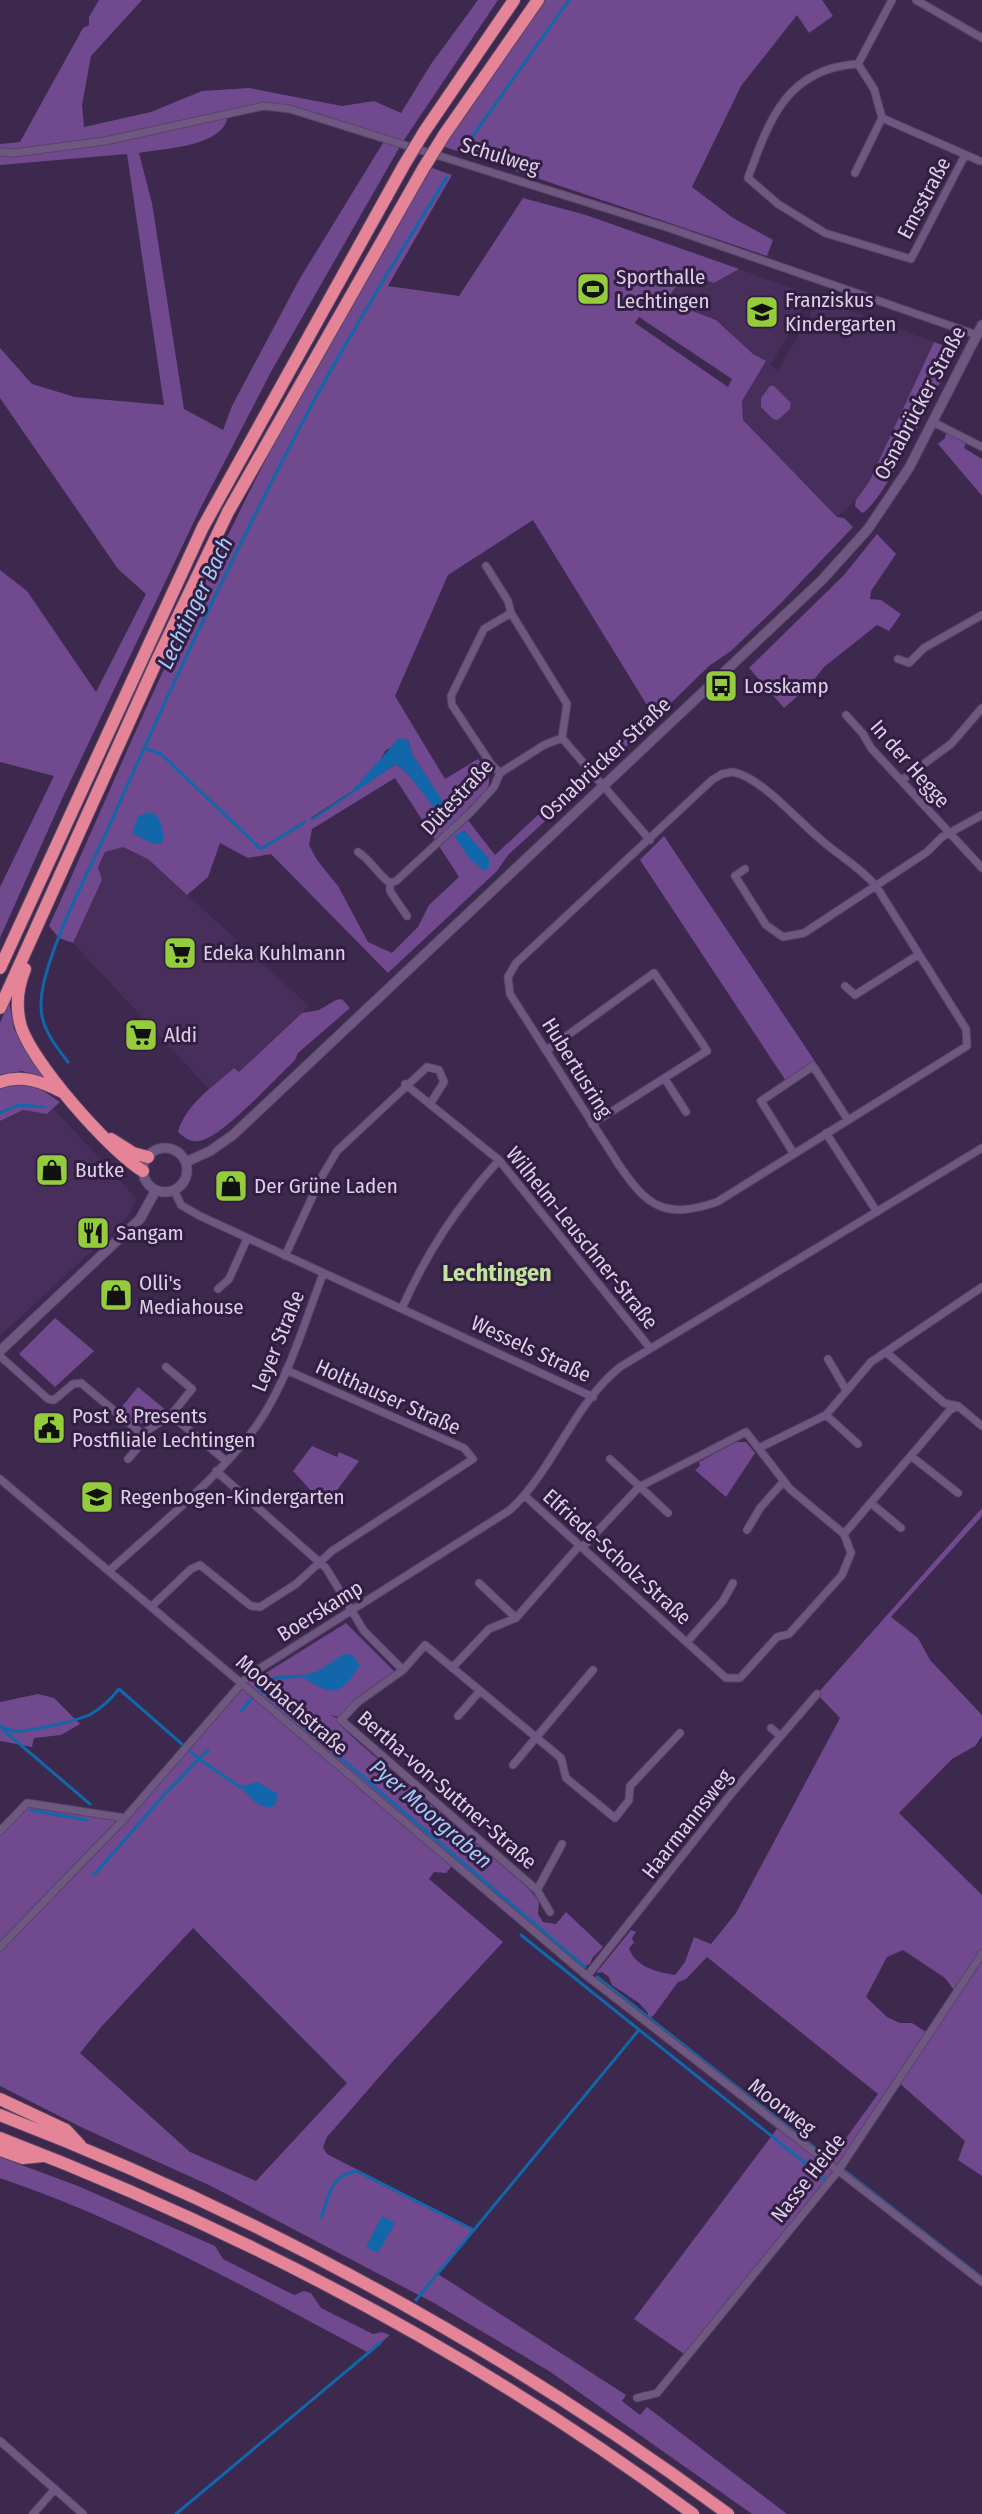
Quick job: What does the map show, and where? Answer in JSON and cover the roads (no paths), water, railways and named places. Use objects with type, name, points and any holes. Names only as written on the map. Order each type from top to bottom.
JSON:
[{"type":"highway","points":[[0,968],[203,526],[404,165],[514,0]]},
{"type":"highway","points":[[0,1008],[158,658],[228,512],[423,169],[538,0]]},
{"type":"highway","points":[[44,912],[45,923],[23,973],[18,1008],[20,1025],[28,1042],[66,1095],[119,1154],[143,1171]]},
{"type":"highway","points":[[0,1082],[14,1079],[35,1080],[66,1095]]},
{"type":"highway","points":[[101,1132],[133,1153],[148,1157]]},
{"type":"highway","points":[[0,2099],[66,2130],[83,2149]]},
{"type":"highway","points":[[0,2115],[83,2149],[269,2233],[405,2304],[554,2394],[640,2451],[728,2514]]},
{"type":"highway","points":[[0,2138],[47,2156],[270,2257],[394,2322],[542,2410],[693,2514]]},
{"type":"highway","points":[[0,2150],[23,2158],[47,2156]]},
{"type":"street","points":[[855,173],[882,118],[874,89],[858,64],[892,0]]},
{"type":"street","points":[[916,0],[982,38]]},
{"type":"street","name":"Emsstraße","points":[[858,64],[830,67],[797,85],[783,102],[761,142],[748,178],[778,204],[825,233],[911,259],[965,155]]},
{"type":"street","name":"Schulweg","points":[[0,152],[14,153],[105,141],[264,106],[290,109],[531,182],[977,334]]},
{"type":"street","points":[[882,118],[981,161]]},
{"type":"street","name":"Osnabrücker Straße","points":[[186,1162],[210,1151],[232,1135],[847,554],[881,512],[909,468],[982,325]]},
{"type":"street","points":[[933,422],[982,447]]},
{"type":"street","points":[[486,566],[508,601],[510,613],[567,704],[562,738],[650,840]]},
{"type":"street","points":[[500,773],[491,764],[452,705],[451,696],[484,629],[510,613]]},
{"type":"street","points":[[898,659],[909,663],[924,648],[981,618]]},
{"type":"street","points":[[902,780],[951,744],[982,708]]},
{"type":"street","name":"In der Hegge","points":[[846,715],[863,734],[871,748],[982,868]]},
{"type":"street","name":"Dütestraße","points":[[390,883],[396,881],[470,813],[494,787],[500,773],[544,745],[562,738]]},
{"type":"street","name":"Hubertusring","points":[[733,772],[741,774],[758,785],[822,842],[861,868],[876,886],[966,1029],[967,1046],[717,1202],[687,1211],[662,1209],[650,1203],[631,1184],[510,994],[508,977],[516,963],[712,780],[722,774],[733,772]]},
{"type":"street","points":[[745,869],[735,876],[766,925],[783,937],[804,933],[949,834],[982,815]]},
{"type":"street","points":[[358,852],[370,860],[390,883],[390,891],[407,916]]},
{"type":"street","points":[[845,986],[855,995],[918,955]]},
{"type":"street","points":[[547,1050],[654,974],[707,1052],[592,1124]]},
{"type":"street","points":[[794,1154],[761,1101],[813,1066],[848,1120]]},
{"type":"street","points":[[285,1257],[321,1178],[337,1151],[405,1084],[426,1067],[439,1070],[444,1082],[430,1104]]},
{"type":"street","points":[[665,1079],[686,1112]]},
{"type":"street","name":"Wilhelm-Leuschner-Straße","points":[[405,1084],[499,1160],[650,1348]]},
{"type":"street","points":[[826,1133],[876,1212]]},
{"type":"street","points":[[166,1148],[178,1152],[186,1162],[186,1175],[180,1186],[174,1190],[156,1190],[147,1182],[143,1171],[148,1157],[156,1150],[166,1148]]},
{"type":"street","name":"Wessels Straße","points":[[174,1190],[185,1209],[285,1257],[593,1396],[608,1377],[650,1348],[982,1148]]},
{"type":"street","points":[[402,1308],[421,1267],[445,1225],[499,1160]]},
{"type":"street","points":[[0,1351],[140,1219],[156,1190]]},
{"type":"street","points":[[218,1289],[229,1279],[248,1239]]},
{"type":"street","name":"Leyer Straße","points":[[109,1571],[226,1461],[261,1419],[286,1370],[323,1274]]},
{"type":"street","points":[[758,1446],[826,1415],[871,1362],[982,1287]]},
{"type":"street","points":[[886,1352],[944,1403],[958,1406],[982,1426]]},
{"type":"street","points":[[0,1356],[48,1399],[54,1400],[73,1384],[81,1383],[142,1434]]},
{"type":"street","points":[[828,1359],[846,1390]]},
{"type":"street","points":[[142,1434],[171,1415],[192,1389],[166,1367]]},
{"type":"street","name":"Holthauser Straße","points":[[286,1370],[464,1448],[473,1459],[320,1561]]},
{"type":"street","name":"Boerskamp","points":[[0,1947],[125,1818],[241,1683],[257,1669],[492,1523],[525,1496],[593,1396]]},
{"type":"street","points":[[452,1668],[489,1629],[516,1618],[580,1547],[639,1487],[746,1432],[783,1481],[844,1534],[950,1410],[958,1406]]},
{"type":"street","points":[[171,1415],[226,1461]]},
{"type":"street","points":[[826,1415],[858,1444]]},
{"type":"street","points":[[128,1459],[142,1443],[142,1434]]},
{"type":"street","points":[[911,1456],[958,1494]]},
{"type":"street","points":[[610,1459],[668,1513]]},
{"type":"street","points":[[216,1471],[320,1561],[332,1576],[369,1637],[403,1670],[425,1645],[479,1692],[537,1736],[561,1758],[566,1778],[615,1818],[629,1800],[630,1786],[680,1733]]},
{"type":"street","name":"Moorbachstraße","points":[[0,1479],[587,1977],[647,2024]]},
{"type":"street","points":[[747,1530],[760,1508],[783,1481]]},
{"type":"street","name":"Elfriede-Scholz-Straße","points":[[525,1496],[726,1678],[740,1678],[777,1636],[789,1634],[842,1575],[851,1553],[844,1534]]},
{"type":"street","points":[[872,1504],[901,1528]]},
{"type":"street","points":[[152,1606],[191,1569],[200,1565],[255,1608],[296,1584],[320,1561]]},
{"type":"street","points":[[479,1583],[516,1618]]},
{"type":"street","name":"Elfriede-Scholz-Straße","points":[[687,1642],[723,1601],[733,1583]]},
{"type":"street","name":"Bertha-von-Suttner-Straße","points":[[403,1670],[358,1702],[341,1720],[537,1890],[550,1912]]},
{"type":"street","points":[[513,1765],[592,1670]]},
{"type":"street","points":[[458,1716],[479,1692]]},
{"type":"street","name":"Haarmannsweg","points":[[587,1977],[780,1736],[817,1694]]},
{"type":"street","points":[[771,1728],[780,1736]]},
{"type":"street","points":[[0,1832],[27,1803],[125,1818]]},
{"type":"street","name":"Bertha-von-Suttner-Straße","points":[[537,1890],[562,1844]]},
{"type":"street","name":"Nasse Heide","points":[[637,2398],[657,2393],[838,2171],[982,1954]]},
{"type":"street","name":"Moorweg","points":[[647,2024],[982,2282]]},
{"type":"street","points":[[0,2441],[83,2514]]},
{"type":"street","points":[[33,2514],[55,2489]]},
{"type":"water","points":[[399,738],[408,740],[412,754],[453,817],[446,823],[408,774],[396,764],[312,821],[311,819],[352,791]]},
{"type":"water","points":[[151,812],[158,817],[161,823],[164,839],[160,844],[153,844],[132,833],[138,816]]},
{"type":"water","points":[[464,830],[489,859],[489,867],[484,871],[470,859],[454,836]]},
{"type":"water","points":[[344,1654],[352,1655],[360,1665],[353,1676],[340,1688],[327,1690],[301,1676],[318,1671]]},
{"type":"water","points":[[257,1782],[277,1793],[276,1805],[268,1808],[256,1803],[240,1787]]},
{"type":"water","points":[[382,2216],[395,2223],[378,2253],[366,2247]]},
{"type":"waterway","points":[[465,147],[569,0]]},
{"type":"waterway","name":"Lechtinger Bach","points":[[68,1062],[53,1042],[41,1012],[43,986],[67,916],[177,676],[275,475],[318,393],[447,177]]},
{"type":"waterway","points":[[144,748],[161,754],[261,849],[305,822]]},
{"type":"waterway","name":"Lechtinger Bach","points":[[0,1113],[18,1105],[44,1107]]},
{"type":"waterway","points":[[257,1692],[266,1679],[301,1676]]},
{"type":"waterway","name":"Pyer Moorgraben","points":[[0,1726],[22,1731],[77,1719],[99,1709],[119,1689],[199,1759],[240,1787]]},
{"type":"waterway","name":"Pyer Moorgraben","points":[[260,1689],[585,1967]]},
{"type":"waterway","name":"Pyer Moorgraben","points":[[241,1711],[251,1699]]},
{"type":"waterway","points":[[2,1729],[90,1804]]},
{"type":"waterway","points":[[94,1875],[165,1794],[208,1750]]},
{"type":"waterway","points":[[31,1810],[87,1820]]},
{"type":"waterway","points":[[521,1935],[825,2179]]},
{"type":"waterway","name":"Pyer Moorgraben","points":[[597,1977],[834,2163]]},
{"type":"waterway","points":[[416,2300],[638,2031]]},
{"type":"waterway","points":[[321,2217],[332,2187],[341,2177],[357,2171],[474,2230]]},
{"type":"waterway","name":"Pyer Moorgraben","points":[[845,2171],[980,2276]]},
{"type":"waterway","points":[[176,2514],[380,2343]]},
{"type":"place","name":"Sporthalle Lechtingen","points":[[593,289]]},
{"type":"place","name":"Franziskus Kindergarten","points":[[762,312]]},
{"type":"place","name":"Losskamp","points":[[721,686]]},
{"type":"place","name":"Edeka Kuhlmann","points":[[180,953]]},
{"type":"place","name":"Aldi","points":[[141,1035]]},
{"type":"place","name":"Butke","points":[[52,1170]]},
{"type":"place","name":"Der Grüne Laden","points":[[231,1186]]},
{"type":"place","name":"Sangam","points":[[93,1233]]},
{"type":"place","name":"Olli's Mediahouse","points":[[116,1295]]},
{"type":"place","name":"Post & Presents Postfiliale Lechtingen","points":[[49,1428]]},
{"type":"place","name":"Regenbogen-Kindergarten","points":[[97,1497]]},
{"type":"district","name":"Lechtingen","points":[[497,1273]]}]
